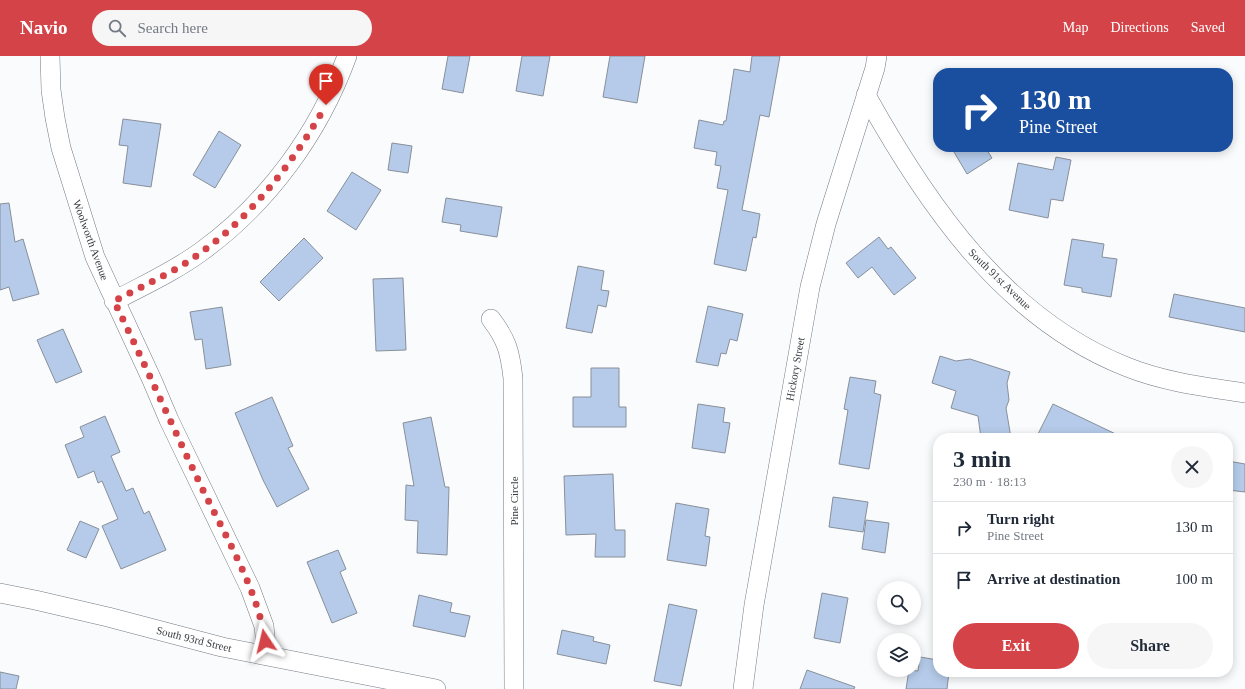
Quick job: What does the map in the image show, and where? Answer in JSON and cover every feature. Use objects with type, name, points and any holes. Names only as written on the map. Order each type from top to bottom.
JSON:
[{"type":"street","name":"Woolworth Avenue","points":[[50,56],[51,90],[61,148],[95,257],[169,420],[250,588],[264,626],[267,656]]},
{"type":"street","points":[[114,301],[174,270],[202,251],[224,234],[253,206],[282,173],[306,140],[326,105],[347,56]]},
{"type":"street","name":"Hickory Street","points":[[743,689],[755,598],[810,287],[826,224],[877,56]]},
{"type":"street","name":"South 91st Avenue","points":[[866,95],[892,142],[912,173],[963,243],[1009,291],[1034,313],[1060,332],[1104,358],[1128,368],[1158,377],[1211,388],[1245,393]]},
{"type":"street","name":"Pine Circle","points":[[492,318],[503,334],[510,355],[513,378],[514,689]]},
{"type":"street","name":"South 93rd Street","points":[[0,593],[35,600],[222,647],[436,689]]},
{"type":"building","points":[[448,56],[470,56],[463,93],[442,89]]},
{"type":"building","points":[[522,56],[550,56],[543,96],[516,91]]},
{"type":"building","points":[[610,56],[645,56],[637,103],[603,97]]},
{"type":"building","points":[[752,56],[780,56],[769,117],[760,115],[742,210],[760,214],[756,238],[753,237],[746,271],[714,264],[728,190],[717,188],[721,166],[715,165],[717,152],[694,148],[699,120],[723,125],[724,121],[726,121],[734,69],[750,72]]},
{"type":"building","points":[[123,119],[161,124],[151,187],[123,183],[128,146],[119,145]]},
{"type":"building","points":[[219,131],[241,145],[215,188],[193,175]]},
{"type":"building","points":[[392,143],[412,146],[408,173],[388,170]]},
{"type":"building","points":[[954,152],[988,152],[992,158],[967,174]]},
{"type":"building","points":[[1056,157],[1071,160],[1063,201],[1051,199],[1048,218],[1009,210],[1018,163],[1053,170]]},
{"type":"building","points":[[352,172],[381,190],[356,230],[327,211]]},
{"type":"building","points":[[446,198],[502,207],[497,237],[460,231],[461,225],[442,222]]},
{"type":"building","points":[[9,203],[15,242],[23,239],[39,294],[13,301],[9,287],[0,290],[0,204]]},
{"type":"building","points":[[879,237],[888,249],[891,247],[916,278],[894,295],[872,267],[858,278],[846,263]]},
{"type":"building","points":[[304,238],[323,258],[279,301],[260,282]]},
{"type":"building","points":[[1072,239],[1104,244],[1102,257],[1117,259],[1111,297],[1082,292],[1082,288],[1064,285]]},
{"type":"building","points":[[578,266],[604,271],[601,290],[609,291],[606,307],[598,305],[592,333],[566,328]]},
{"type":"building","points":[[403,278],[406,350],[376,351],[373,279]]},
{"type":"building","points":[[1174,294],[1245,308],[1245,332],[1169,317]]},
{"type":"building","points":[[708,306],[743,314],[737,341],[730,339],[726,354],[721,353],[718,366],[696,362]]},
{"type":"building","points":[[222,307],[231,365],[206,369],[202,339],[195,340],[190,312]]},
{"type":"building","points":[[63,329],[82,372],[56,383],[37,340]]},
{"type":"building","points":[[940,356],[956,361],[970,359],[1010,372],[1007,383],[1009,400],[1006,408],[1010,433],[980,433],[978,416],[951,408],[956,391],[932,383]]},
{"type":"building","points":[[591,368],[619,368],[619,407],[626,407],[626,427],[573,427],[573,397],[591,397]]},
{"type":"building","points":[[850,377],[876,381],[874,393],[881,395],[869,469],[839,464],[848,410],[844,409]]},
{"type":"building","points":[[272,397],[293,446],[288,448],[309,489],[277,507],[263,480],[235,413]]},
{"type":"building","points":[[698,404],[725,408],[723,422],[730,423],[725,453],[692,448]]},
{"type":"building","points":[[1053,404],[1114,433],[1038,433]]},
{"type":"building","points":[[105,416],[120,452],[111,456],[126,491],[133,488],[144,514],[149,511],[166,550],[121,569],[102,526],[118,519],[102,481],[98,483],[94,471],[78,478],[65,445],[84,437],[80,427]]},
{"type":"building","points":[[431,417],[445,487],[449,487],[447,555],[417,553],[418,521],[405,520],[406,485],[414,486],[403,423]]},
{"type":"building","points":[[1233,462],[1245,464],[1245,492],[1233,491]]},
{"type":"building","points":[[613,474],[615,530],[625,530],[625,557],[595,557],[596,534],[566,535],[564,476]]},
{"type":"building","points":[[833,497],[868,502],[863,532],[829,527]]},
{"type":"building","points":[[676,503],[709,509],[705,536],[710,537],[706,566],[667,560]]},
{"type":"building","points":[[866,520],[889,523],[885,553],[862,549]]},
{"type":"building","points":[[80,521],[99,529],[86,558],[67,550]]},
{"type":"building","points":[[338,550],[346,569],[340,572],[357,613],[332,623],[307,562]]},
{"type":"building","points":[[822,593],[848,598],[840,643],[814,638]]},
{"type":"building","points":[[419,595],[452,603],[450,612],[470,616],[465,637],[413,626]]},
{"type":"building","points":[[669,604],[697,610],[681,686],[654,681]]},
{"type":"building","points":[[562,630],[594,637],[593,641],[610,645],[606,664],[557,654]]},
{"type":"building","points":[[921,657],[933,659],[933,677],[948,677],[947,689],[906,689],[908,677],[921,677]]},
{"type":"building","points":[[807,670],[855,687],[854,689],[800,689]]},
{"type":"building","points":[[0,672],[19,676],[16,689],[0,689]]},
{"type":"route","points":[[265,641],[264,626],[250,588],[169,420],[152,380],[114,301],[174,270],[224,234],[253,206],[282,173],[306,140],[326,105]]}]
